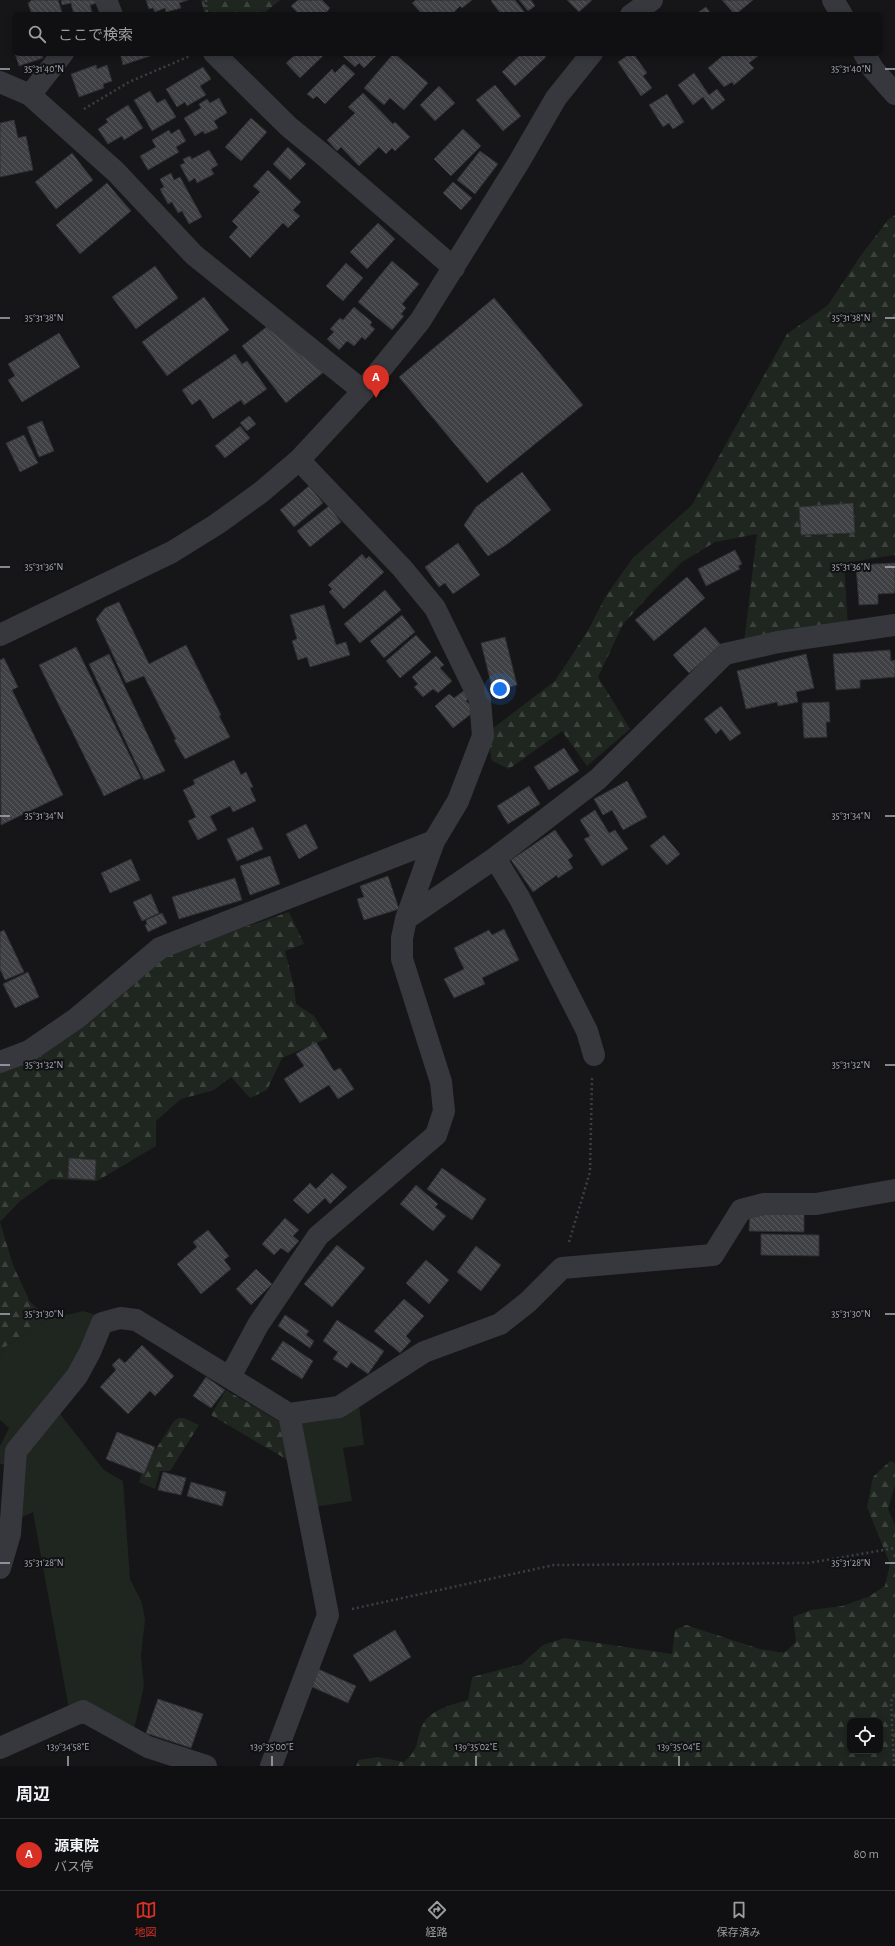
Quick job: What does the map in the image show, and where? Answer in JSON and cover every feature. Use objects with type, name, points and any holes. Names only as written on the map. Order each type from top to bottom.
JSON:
[{"type":"street","points":[[106,0],[111,12]]},
{"type":"street","points":[[635,12],[652,0]]},
{"type":"street","points":[[833,0],[840,12]]},
{"type":"street","points":[[30,95],[61,56]]},
{"type":"street","points":[[217,56],[289,127],[454,268]]},
{"type":"street","points":[[0,635],[172,552],[217,524],[260,493],[299,460],[363,391],[420,321],[519,162],[556,98],[590,56]]},
{"type":"street","points":[[866,56],[873,68],[895,94]]},
{"type":"street","points":[[0,82],[30,95],[116,172],[194,256],[363,391]]},
{"type":"street","points":[[230,1377],[258,1325],[318,1236],[436,1135],[444,1111],[441,1082],[402,959],[402,938],[406,919],[434,841],[458,801],[483,736],[480,700],[435,608],[402,568],[299,460]]},
{"type":"street","points":[[406,919],[495,858],[598,779],[725,654],[778,642],[895,625]]},
{"type":"street","points":[[0,1062],[29,1051],[76,1018],[160,948],[434,841]]},
{"type":"street","points":[[495,858],[520,899],[587,1031],[594,1055]]},
{"type":"street","points":[[0,1568],[10,1534],[16,1451],[77,1376],[90,1352],[102,1323],[120,1318],[136,1320],[289,1414],[339,1407],[424,1352],[500,1324],[528,1302],[562,1268],[713,1255],[741,1210],[764,1204],[816,1204],[895,1190]]},
{"type":"street","points":[[271,1766],[328,1615],[289,1414]]},
{"type":"street","points":[[0,1748],[84,1711],[148,1746],[206,1766]]},
{"type":"path","points":[[206,0],[207,12]]},
{"type":"path","points":[[61,122],[129,82],[189,56]]},
{"type":"path","points":[[562,1268],[590,1172],[592,1062],[594,1055]]},
{"type":"path","points":[[328,1615],[554,1565],[809,1563],[895,1548]]},
{"type":"path","points":[[894,1766],[891,1702],[895,1691]]},
{"type":"green space","points":[[201,0],[280,0],[266,12],[204,12]]},
{"type":"green space","points":[[895,215],[895,555],[844,563],[848,627],[744,643],[757,534],[715,542],[682,562],[623,624],[598,677],[630,729],[587,766],[562,731],[509,769],[492,761],[489,746],[492,729],[555,681],[587,632],[606,596],[632,559],[692,505],[787,334],[828,305],[859,258],[888,220]]},
{"type":"green space","points":[[289,912],[304,944],[285,951],[294,986],[296,1004],[314,1016],[328,1038],[282,1058],[267,1090],[250,1098],[231,1077],[214,1090],[181,1099],[156,1121],[156,1146],[97,1181],[51,1179],[19,1202],[0,1222],[0,1070],[163,955]]},
{"type":"green space","points":[[0,1222],[13,1265],[30,1302],[49,1319],[5,1347],[0,1358]]},
{"type":"green space","points":[[83,1311],[100,1316],[86,1344],[9,1465],[0,1464],[0,1446],[9,1428],[0,1420],[0,1358],[5,1347],[49,1319]]},
{"type":"green space","points":[[226,1390],[280,1422],[291,1462],[211,1415]]},
{"type":"green space","points":[[359,1404],[364,1445],[343,1448],[352,1501],[314,1507],[296,1421]]},
{"type":"green space","points":[[57,1410],[104,1470],[123,1481],[130,1579],[142,1603],[145,1620],[141,1655],[144,1686],[134,1729],[69,1709],[33,1512],[18,1519],[19,1452]]},
{"type":"green space","points":[[179,1418],[184,1418],[199,1425],[170,1471],[160,1471],[155,1489],[139,1482],[143,1469],[174,1421]]},
{"type":"green space","points":[[890,1461],[895,1463],[895,1485],[888,1509],[895,1525],[895,1766],[356,1766],[359,1760],[378,1757],[404,1762],[413,1753],[422,1726],[430,1715],[442,1708],[468,1700],[472,1677],[522,1664],[543,1645],[564,1638],[672,1654],[675,1630],[686,1625],[760,1649],[784,1653],[796,1642],[793,1617],[811,1610],[842,1606],[868,1597],[885,1586],[890,1564],[867,1507],[873,1477]]},
{"type":"building","points":[[32,0],[58,0],[62,12],[31,12],[28,3]]},
{"type":"building","points":[[61,0],[96,0],[97,3],[90,5],[92,12],[73,12],[71,3],[62,5]]},
{"type":"building","points":[[146,0],[188,0],[179,3],[181,8],[166,12],[165,8],[155,12],[153,8],[149,9]]},
{"type":"building","points":[[298,0],[322,0],[330,8],[327,12],[297,12],[291,6]]},
{"type":"building","points":[[416,0],[472,0],[462,8],[460,6],[454,12],[420,12],[412,3]]},
{"type":"building","points":[[515,0],[525,12],[499,12],[491,1]]},
{"type":"building","points":[[519,0],[531,0],[535,6],[528,11]]},
{"type":"building","points":[[567,0],[592,0],[579,12]]},
{"type":"building","points":[[722,0],[753,0],[739,12],[732,12]]},
{"type":"building","points":[[706,7],[710,12],[698,12]]},
{"type":"building","points":[[16,56],[43,56],[43,58],[19,66]]},
{"type":"building","points":[[121,56],[150,56],[123,65]]},
{"type":"building","points":[[294,56],[323,56],[300,78],[286,63]]},
{"type":"building","points":[[343,56],[376,56],[364,68],[359,63],[355,67]]},
{"type":"building","points":[[391,56],[397,56],[428,83],[404,110],[390,98],[384,105],[364,88]]},
{"type":"building","points":[[519,56],[546,57],[515,86],[502,72]]},
{"type":"building","points":[[627,56],[635,56],[647,73],[643,76],[652,88],[641,96],[618,62]]},
{"type":"building","points":[[722,56],[758,56],[749,63],[754,68],[734,85],[732,82],[724,87],[708,68]]},
{"type":"building","points":[[344,64],[355,74],[325,104],[317,96],[313,99],[307,94],[332,69],[335,73]]},
{"type":"building","points":[[96,65],[97,69],[107,65],[112,81],[103,84],[104,88],[79,97],[71,74]]},
{"type":"building","points":[[203,67],[211,79],[200,86],[206,95],[187,106],[185,102],[177,107],[166,89]]},
{"type":"building","points":[[694,73],[709,95],[717,89],[725,100],[712,110],[703,97],[693,105],[678,85]]},
{"type":"building","points":[[495,85],[521,116],[503,131],[476,100]]},
{"type":"building","points":[[439,86],[455,103],[435,121],[420,105]]},
{"type":"building","points":[[150,91],[157,103],[165,99],[176,117],[152,131],[134,100]]},
{"type":"building","points":[[363,93],[393,124],[395,122],[410,137],[395,151],[392,148],[386,154],[379,147],[359,166],[341,147],[337,151],[327,140],[355,113],[348,107]]},
{"type":"building","points":[[667,94],[684,122],[673,129],[669,123],[663,127],[649,105]]},
{"type":"building","points":[[219,98],[227,113],[214,121],[218,128],[205,134],[203,131],[195,136],[184,118],[201,108],[199,104],[207,99],[210,103]]},
{"type":"building","points":[[128,105],[143,128],[124,140],[122,136],[108,144],[98,129],[108,122],[106,119]]},
{"type":"building","points":[[251,118],[267,132],[241,161],[225,147]]},
{"type":"building","points":[[14,120],[18,138],[26,136],[33,170],[0,177],[0,123]]},
{"type":"building","points":[[179,129],[186,141],[176,147],[179,152],[148,170],[140,156],[156,147],[152,140],[169,130],[171,134]]},
{"type":"building","points":[[463,129],[481,146],[451,176],[434,159]]},
{"type":"building","points":[[288,147],[306,164],[290,180],[273,164]]},
{"type":"building","points":[[209,150],[218,165],[211,169],[214,174],[197,183],[195,178],[189,182],[180,165],[185,163],[183,159],[190,156],[192,159]]},
{"type":"building","points":[[480,151],[498,164],[475,194],[457,180]]},
{"type":"building","points":[[72,153],[93,180],[56,209],[35,182]]},
{"type":"building","points":[[268,170],[301,202],[293,210],[300,216],[288,228],[283,223],[250,258],[229,237],[238,227],[232,221],[260,192],[253,186]]},
{"type":"building","points":[[171,173],[174,180],[180,177],[202,217],[189,224],[182,211],[178,213],[172,202],[168,204],[160,189],[164,187],[160,179]]},
{"type":"building","points":[[453,182],[472,198],[461,210],[443,193]]},
{"type":"building","points":[[107,183],[131,211],[80,254],[56,225]]},
{"type":"building","points":[[378,223],[395,239],[367,269],[350,252]]},
{"type":"building","points":[[392,261],[419,284],[402,304],[406,308],[401,314],[404,316],[392,330],[358,302]]},
{"type":"building","points":[[346,263],[363,278],[343,301],[326,286]]},
{"type":"building","points":[[155,266],[178,298],[136,329],[112,297]]},
{"type":"building","points":[[204,297],[229,330],[167,376],[142,342]]},
{"type":"building","points":[[494,298],[583,405],[487,483],[399,377]]},
{"type":"building","points":[[354,307],[372,322],[370,325],[375,329],[365,340],[362,337],[354,346],[347,341],[339,350],[327,339],[334,332],[330,329],[340,318],[343,320]]},
{"type":"building","points":[[269,325],[325,371],[286,403],[242,346]]},
{"type":"building","points":[[59,333],[80,367],[22,402],[8,380],[15,376],[8,364]]},
{"type":"building","points":[[235,354],[242,364],[247,361],[267,389],[244,405],[241,400],[213,419],[200,399],[192,405],[182,390]]},
{"type":"building","points":[[249,416],[256,424],[247,431],[240,423]]},
{"type":"building","points":[[42,421],[54,451],[39,457],[27,427]]},
{"type":"building","points":[[240,426],[250,438],[225,458],[215,446]]},
{"type":"building","points":[[24,435],[38,463],[20,472],[6,443]]},
{"type":"building","points":[[522,472],[551,510],[506,545],[488,556],[464,525],[476,507]]},
{"type":"building","points":[[309,486],[323,503],[294,527],[280,510]]},
{"type":"building","points":[[853,503],[855,533],[801,535],[799,507]]},
{"type":"building","points":[[329,506],[341,522],[310,547],[297,531]]},
{"type":"building","points":[[458,543],[480,575],[453,594],[445,583],[439,587],[425,567]]},
{"type":"building","points":[[735,550],[742,564],[738,566],[740,569],[706,586],[698,569]]},
{"type":"building","points":[[362,554],[366,559],[369,556],[384,572],[344,609],[329,592],[332,589],[328,585]]},
{"type":"building","points":[[895,563],[895,593],[878,594],[878,604],[859,605],[856,565]]},
{"type":"building","points":[[687,577],[705,598],[654,641],[635,620]]},
{"type":"building","points":[[385,590],[401,610],[360,643],[344,624]]},
{"type":"building","points":[[119,602],[149,664],[186,645],[221,715],[219,716],[230,737],[185,759],[174,740],[176,739],[144,676],[126,683],[96,619],[105,608]]},
{"type":"building","points":[[324,605],[336,645],[346,642],[350,655],[310,667],[307,657],[298,660],[292,641],[297,639],[290,615]]},
{"type":"building","points":[[402,615],[415,632],[384,658],[370,641]]},
{"type":"building","points":[[705,627],[721,645],[689,673],[673,655]]},
{"type":"building","points":[[416,635],[431,652],[400,678],[386,661]]},
{"type":"building","points":[[505,637],[517,685],[493,691],[481,643]]},
{"type":"building","points":[[76,647],[141,778],[104,796],[39,665]]},
{"type":"building","points":[[890,650],[891,661],[895,660],[895,677],[860,680],[860,688],[836,690],[833,654]]},
{"type":"building","points":[[109,654],[165,771],[144,780],[89,664]]},
{"type":"building","points":[[806,654],[814,688],[796,692],[798,702],[778,706],[777,702],[746,709],[737,671]]},
{"type":"building","points":[[436,656],[444,665],[440,668],[452,681],[438,693],[433,689],[423,697],[414,687],[418,684],[412,677]]},
{"type":"building","points":[[4,658],[18,687],[12,690],[63,795],[1,825],[0,660]]},
{"type":"building","points":[[465,690],[471,697],[466,701],[472,706],[471,714],[453,728],[435,706],[449,694],[454,698]]},
{"type":"building","points":[[829,702],[830,722],[826,722],[827,737],[804,738],[802,703]]},
{"type":"building","points":[[721,706],[741,733],[730,741],[721,729],[716,734],[704,719]]},
{"type":"building","points":[[564,748],[579,771],[549,790],[534,767]]},
{"type":"building","points":[[234,760],[241,775],[246,772],[253,787],[250,788],[256,801],[233,812],[230,806],[210,816],[217,830],[198,840],[188,821],[196,817],[183,790],[195,784],[193,780]]},
{"type":"building","points":[[627,781],[647,817],[623,830],[612,810],[603,815],[594,799]]},
{"type":"building","points":[[529,786],[540,804],[508,824],[497,806]]},
{"type":"building","points":[[595,810],[609,833],[615,830],[628,849],[602,866],[584,839],[590,836],[580,820]]},
{"type":"building","points":[[306,824],[318,848],[299,859],[286,834]]},
{"type":"building","points":[[253,827],[263,849],[237,861],[227,839]]},
{"type":"building","points":[[555,830],[573,856],[568,860],[573,868],[558,878],[557,875],[533,892],[511,860]]},
{"type":"building","points":[[664,835],[680,854],[667,865],[650,846]]},
{"type":"building","points":[[270,856],[280,884],[250,895],[240,866]]},
{"type":"building","points":[[131,859],[140,880],[110,893],[101,873]]},
{"type":"building","points":[[388,876],[399,909],[364,920],[357,899],[364,897],[360,886]]},
{"type":"building","points":[[235,878],[242,900],[179,919],[172,897]]},
{"type":"building","points":[[151,894],[159,913],[142,921],[133,902]]},
{"type":"building","points":[[162,913],[167,923],[148,932],[145,925],[147,924],[146,920]]},
{"type":"building","points":[[504,929],[519,960],[482,978],[485,984],[454,998],[444,979],[464,969],[454,948],[489,930],[492,935]]},
{"type":"building","points":[[4,930],[24,972],[5,980],[0,969],[0,932]]},
{"type":"building","points":[[28,972],[39,997],[15,1008],[3,984]]},
{"type":"building","points":[[316,1042],[334,1071],[340,1068],[354,1089],[338,1099],[329,1085],[300,1103],[284,1079],[304,1066],[296,1054]]},
{"type":"building","points":[[69,1158],[96,1160],[95,1180],[68,1178]]},
{"type":"building","points":[[442,1168],[486,1199],[472,1220],[427,1189]]},
{"type":"building","points":[[332,1173],[347,1187],[330,1204],[325,1198],[308,1214],[293,1200],[310,1183],[316,1189]]},
{"type":"building","points":[[416,1185],[438,1204],[435,1207],[446,1216],[433,1231],[400,1204]]},
{"type":"building","points":[[750,1213],[804,1214],[804,1232],[749,1231]]},
{"type":"building","points":[[285,1218],[299,1230],[293,1236],[299,1241],[288,1253],[281,1248],[274,1255],[262,1244]]},
{"type":"building","points":[[208,1230],[229,1256],[224,1260],[231,1269],[201,1294],[177,1264],[197,1247],[193,1242]]},
{"type":"building","points":[[761,1234],[819,1235],[819,1256],[761,1255]]},
{"type":"building","points":[[337,1245],[365,1268],[332,1307],[304,1284]]},
{"type":"building","points":[[476,1246],[501,1265],[481,1291],[457,1272]]},
{"type":"building","points":[[426,1260],[449,1280],[429,1304],[406,1283]]},
{"type":"building","points":[[256,1269],[272,1284],[251,1305],[236,1289]]},
{"type":"building","points":[[404,1299],[424,1316],[406,1336],[411,1341],[400,1353],[374,1331]]},
{"type":"building","points":[[285,1315],[309,1331],[306,1335],[314,1341],[310,1348],[278,1326]]},
{"type":"building","points":[[337,1320],[384,1351],[368,1374],[351,1362],[347,1368],[333,1359],[338,1352],[323,1341]]},
{"type":"building","points":[[283,1341],[313,1361],[302,1379],[271,1359]]},
{"type":"building","points":[[142,1345],[174,1376],[155,1396],[150,1391],[128,1414],[100,1387],[116,1370],[112,1365],[119,1358],[125,1363]]},
{"type":"building","points":[[206,1377],[225,1390],[211,1408],[193,1396]]},
{"type":"building","points":[[117,1432],[155,1447],[144,1474],[106,1459]]},
{"type":"building","points":[[163,1472],[186,1478],[181,1495],[158,1490]]},
{"type":"building","points":[[191,1482],[226,1492],[222,1506],[187,1496]]},
{"type":"building","points":[[395,1630],[411,1657],[370,1682],[353,1655]]},
{"type":"building","points":[[318,1669],[356,1686],[348,1703],[310,1686]]},
{"type":"building","points":[[158,1699],[203,1714],[191,1748],[146,1733]]},
{"type":"place","name":"源東院","points":[[376,398]]}]
